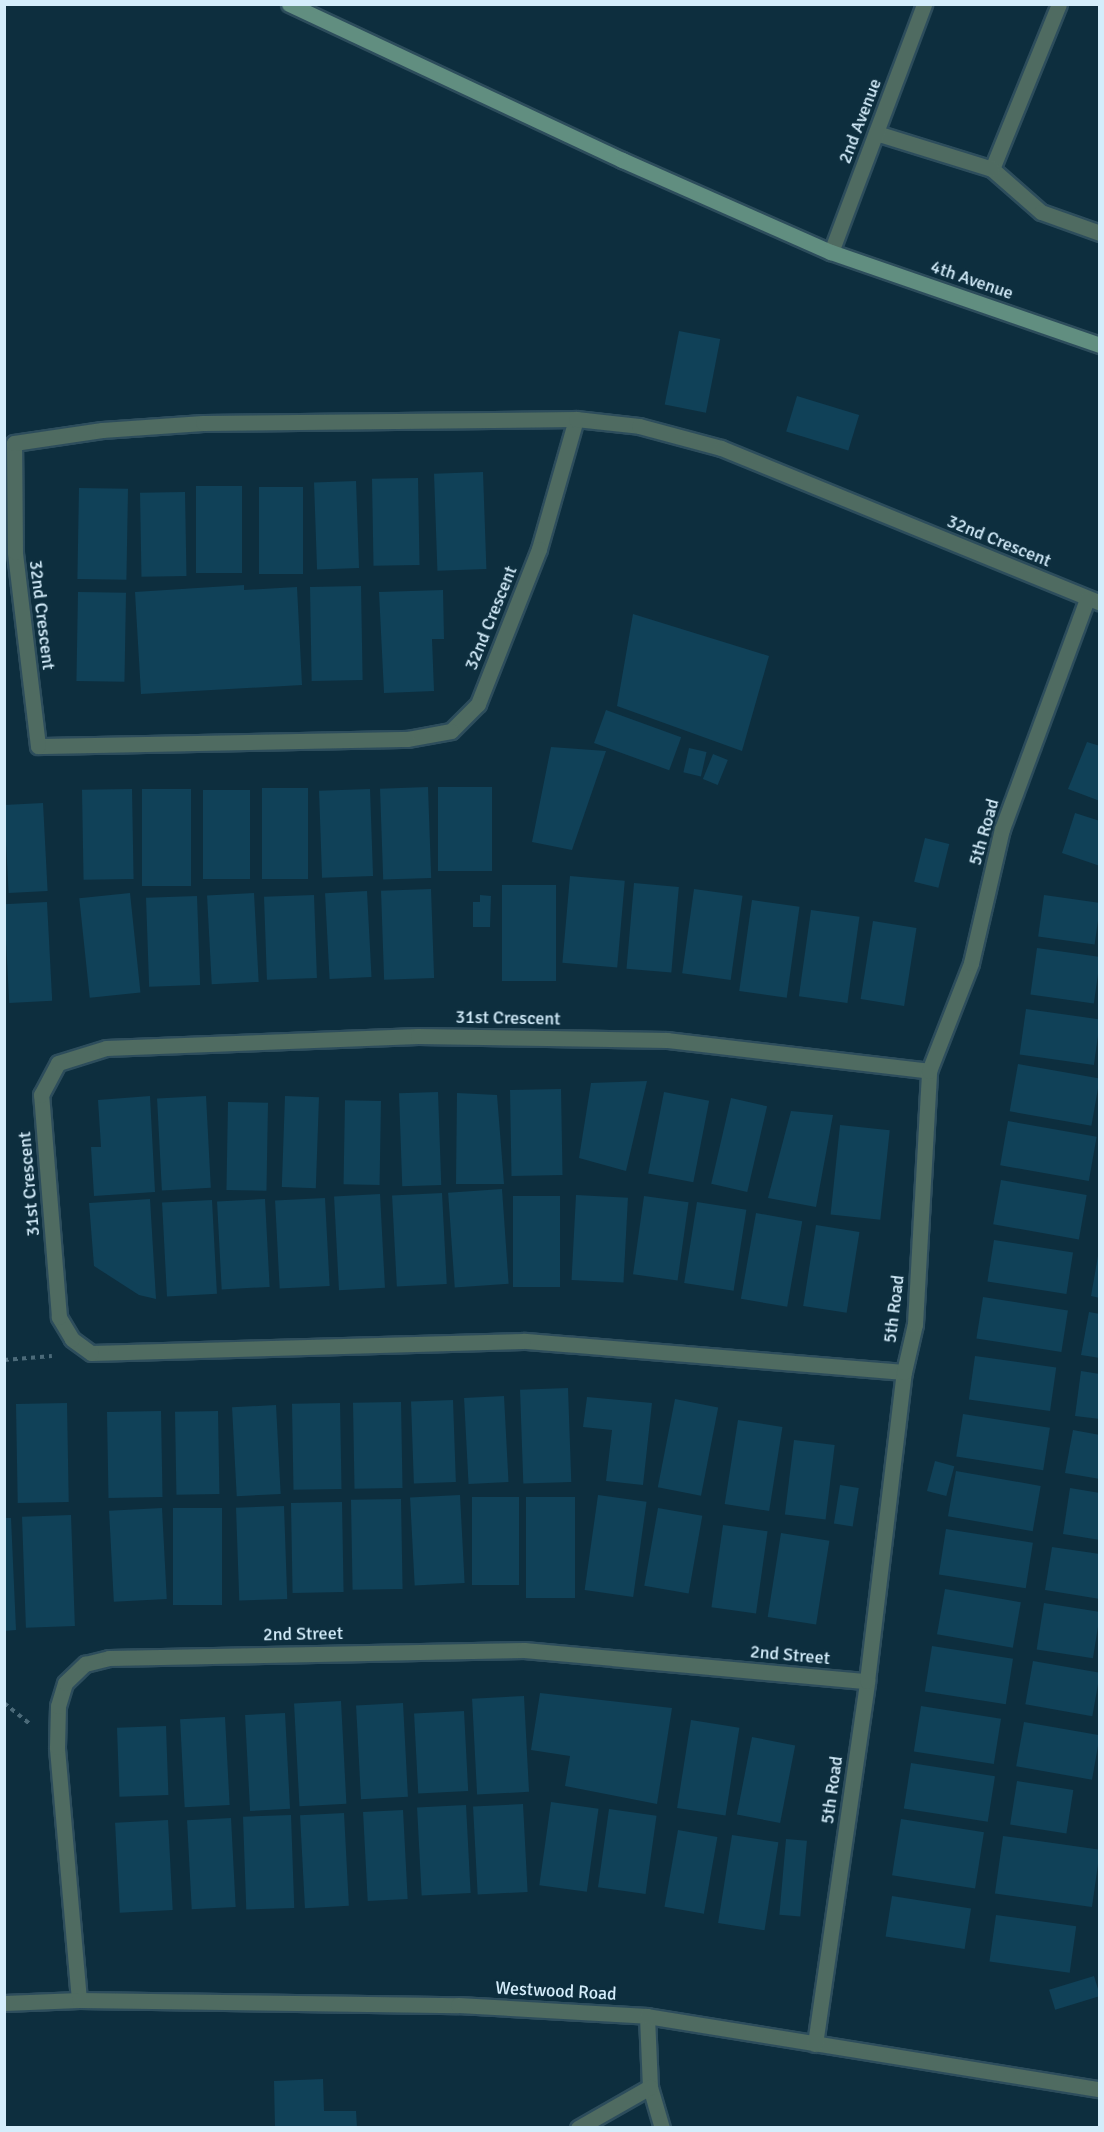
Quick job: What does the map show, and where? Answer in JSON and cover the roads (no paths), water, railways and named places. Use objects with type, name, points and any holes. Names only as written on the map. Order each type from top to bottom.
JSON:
[{"type":"street","name":"4th Avenue","points":[[290,4],[622,160],[831,252],[1100,345]]},
{"type":"street","name":"2nd Avenue","points":[[831,252],[924,4]]},
{"type":"street","points":[[992,169],[1059,4]]},
{"type":"street","points":[[876,133],[992,169],[1041,212],[1100,233]]},
{"type":"street","name":"32nd Crescent","points":[[576,420],[539,549],[478,704],[451,731],[407,739],[38,746],[15,552],[9,438],[204,423],[576,420],[639,426],[721,448],[1093,601]]},
{"type":"street","name":"5th Road","points":[[815,2044],[867,1682],[904,1372],[915,1324],[929,1071],[971,963],[1002,829],[1093,601]]},
{"type":"street","name":"31st Crescent","points":[[904,1372],[523,1341],[91,1353],[72,1339],[59,1317],[40,1095],[58,1063],[106,1048],[406,1036],[667,1040],[929,1071]]},
{"type":"street","name":"2nd Street","points":[[78,2000],[57,1747],[58,1706],[65,1683],[85,1664],[109,1658],[524,1650],[867,1682]]},
{"type":"street","name":"Westwood Road","points":[[4,2003],[78,2000],[458,2005],[647,2016],[1100,2089]]},
{"type":"street","points":[[647,2016],[650,2087],[662,2127]]},
{"type":"street","points":[[578,2127],[650,2087]]}]
